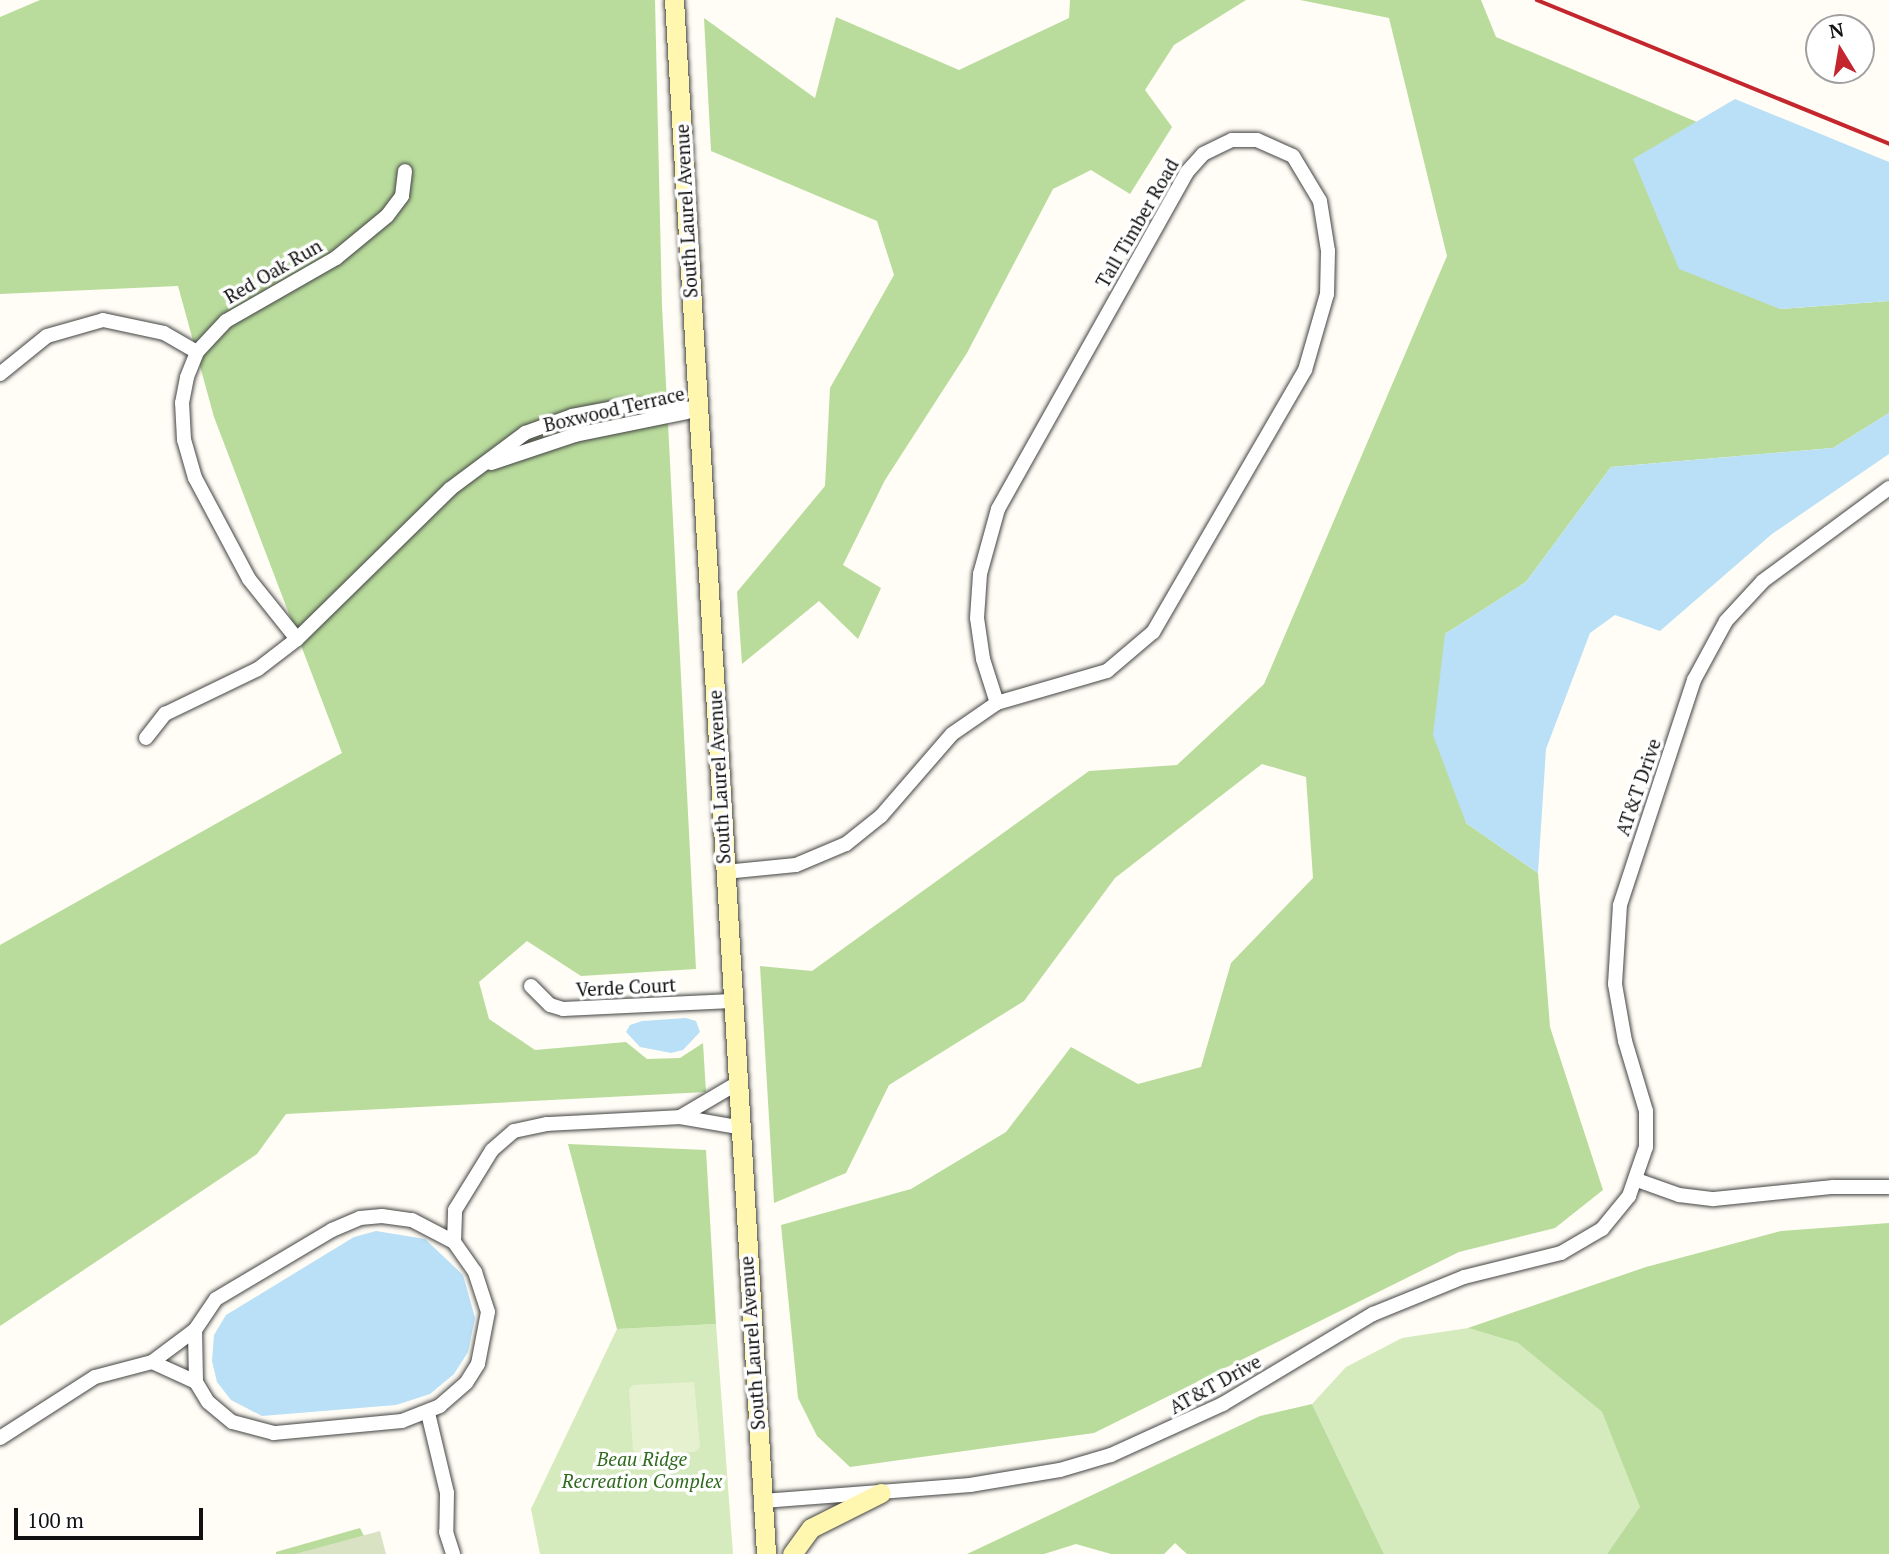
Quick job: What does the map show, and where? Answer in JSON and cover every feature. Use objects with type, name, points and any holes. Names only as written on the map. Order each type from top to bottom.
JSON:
[{"type":"main road","name":"South Laurel Avenue","points":[[674,0],[738,1127],[766,1554]]},
{"type":"main road","points":[[792,1554],[811,1528],[881,1493]]},
{"type":"street","name":"Tall Timber Road","points":[[725,872],[796,865],[846,844],[881,816],[952,734],[997,703],[1107,671],[1153,632],[1305,370],[1327,294],[1325,226],[1306,172],[1280,147],[1257,140],[1232,140],[1211,149],[1192,165],[1004,495],[986,545],[977,596],[979,639],[997,703]]},
{"type":"street","name":"Red Oak Run","points":[[297,639],[250,579],[195,478],[184,440],[181,403],[197,352],[208,336],[245,307],[311,273],[365,236],[402,196],[405,171]]},
{"type":"street","points":[[0,374],[47,336],[103,320],[164,333],[197,352]]},
{"type":"street","name":"Boxwood Terrace","points":[[145,738],[165,714],[258,669],[297,639],[476,468],[575,435],[698,409]]},
{"type":"street","name":"AT&T Drive","points":[[763,1501],[881,1493],[1017,1478],[1111,1455],[1157,1438],[1392,1305],[1464,1277],[1575,1246],[1613,1218],[1637,1180],[1646,1147],[1646,1111],[1619,1014],[1617,931],[1630,873],[1695,680],[1726,621],[1763,581],[1889,488]]},
{"type":"street","name":"Verde Court","points":[[531,986],[550,1006],[563,1009],[732,1001]]},
{"type":"street","points":[[680,1117],[736,1084]]},
{"type":"street","points":[[454,1242],[456,1210],[492,1150],[514,1131],[547,1124],[680,1117],[738,1127]]},
{"type":"street","points":[[1637,1180],[1679,1195],[1714,1199],[1833,1187],[1889,1187]]},
{"type":"street","points":[[426,1224],[456,1210]]},
{"type":"street","points":[[0,1438],[95,1377],[152,1362],[195,1330],[216,1299],[332,1230],[382,1216],[426,1224],[454,1242],[484,1293],[488,1331],[478,1364],[466,1383],[428,1413],[391,1422],[260,1432],[218,1412],[196,1382],[152,1362]]},
{"type":"street","points":[[195,1330],[196,1382]]},
{"type":"street","points":[[428,1413],[447,1493],[446,1532],[453,1554]]},
{"type":"green space","points":[[40,0],[655,0],[662,306],[696,969],[581,976],[527,941],[479,982],[489,1019],[535,1050],[626,1042],[647,1059],[680,1058],[703,1043],[706,1092],[286,1114],[257,1154],[0,1326],[0,945],[342,753],[214,417],[178,286],[0,294],[0,17]]},
{"type":"green space","points":[[1070,0],[1246,0],[1174,45],[1145,90],[1172,127],[1130,194],[1091,170],[1053,189],[967,353],[885,480],[843,565],[881,588],[858,639],[819,601],[742,664],[737,592],[825,486],[830,388],[894,275],[877,221],[711,151],[704,18],[815,98],[836,17],[959,70],[1069,18]]},
{"type":"green space","points":[[1300,0],[1481,0],[1496,37],[1697,122],[1634,159],[1780,309],[1889,301],[1889,413],[1833,448],[1611,467],[1526,582],[1445,634],[1466,823],[1538,873],[1550,1027],[1603,1190],[1555,1228],[1459,1252],[1094,1433],[850,1467],[817,1436],[798,1398],[781,1225],[911,1189],[1006,1132],[1071,1047],[1138,1084],[1201,1067],[1231,963],[1313,878],[1306,777],[1262,764],[1115,878],[1024,1001],[889,1085],[846,1173],[774,1203],[760,966],[812,971],[1089,771],[1177,765],[1264,684],[1447,256],[1389,18]]},
{"type":"green space","points":[[568,1144],[706,1150],[716,1324],[617,1329]]},
{"type":"green space","points":[[1889,1223],[1889,1554],[1607,1554],[1640,1507],[1602,1412],[1518,1343],[1468,1328],[1646,1267],[1781,1231]]},
{"type":"green space","name":"Beau Ridge Recreation Complex","points":[[716,1324],[733,1554],[540,1554],[531,1509],[617,1329]]},
{"type":"green space","points":[[1468,1328],[1518,1343],[1602,1412],[1641,1507],[1607,1554],[1384,1554],[1312,1404],[1346,1367],[1402,1338]]},
{"type":"green space","points":[[694,1382],[700,1447],[695,1452],[638,1455],[633,1450],[629,1389],[633,1385]]},
{"type":"green space","points":[[1312,1404],[1384,1554],[1187,1554],[1175,1543],[1164,1554],[1111,1554],[1076,1544],[1044,1554],[967,1554],[1260,1416]]},
{"type":"green space","points":[[360,1528],[373,1554],[276,1554],[276,1552]]},
{"type":"green space","points":[[380,1531],[386,1554],[295,1554]]},
{"type":"water","points":[[1735,99],[1889,162],[1889,301],[1780,309],[1679,269],[1633,159]]},
{"type":"water","points":[[1889,413],[1889,454],[1772,534],[1660,631],[1615,615],[1590,633],[1546,749],[1538,873],[1466,823],[1433,735],[1445,634],[1526,582],[1611,467],[1833,448]]},
{"type":"water","points":[[686,1018],[696,1021],[700,1032],[683,1050],[671,1053],[640,1047],[626,1032],[630,1025],[642,1021]]},
{"type":"water","points":[[376,1231],[425,1239],[463,1275],[475,1318],[468,1352],[454,1374],[430,1394],[396,1405],[262,1416],[231,1400],[217,1382],[212,1361],[214,1335],[226,1315],[354,1237]]},
{"type":"railway","points":[[1537,0],[1889,144]]}]
